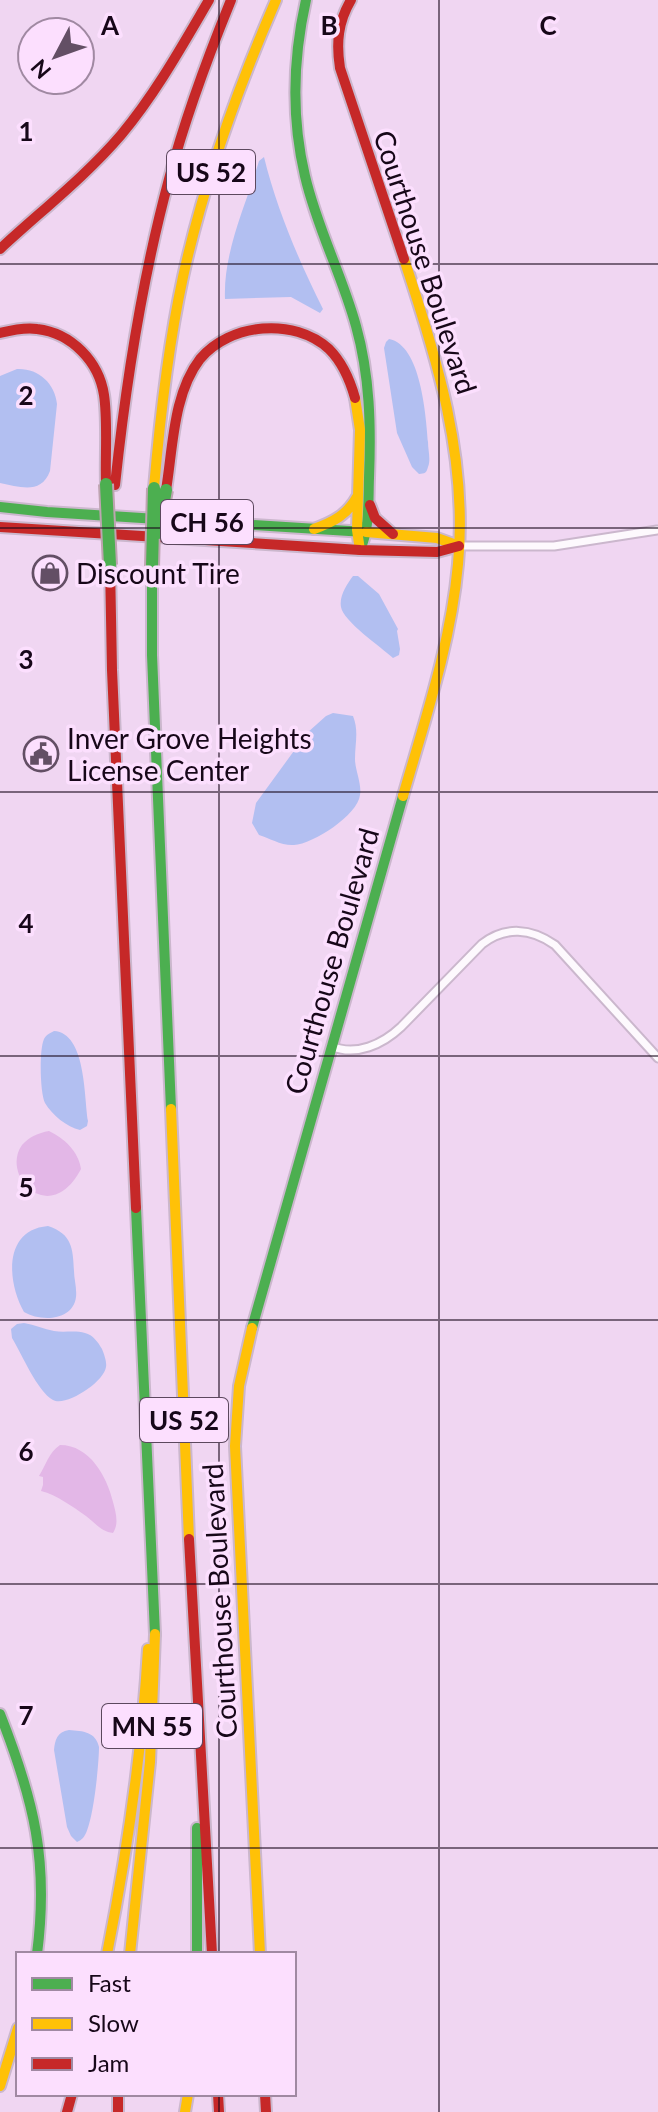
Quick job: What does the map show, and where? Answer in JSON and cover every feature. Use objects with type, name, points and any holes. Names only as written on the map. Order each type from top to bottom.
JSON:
[{"type":"main road","points":[[0,249],[119,137],[159,84],[209,0]]},
{"type":"main road","name":"US 52","points":[[107,1952],[138,1758],[151,1561],[112,670],[111,484],[137,315],[150,256],[195,94],[231,0]]},
{"type":"main road","name":"US 52","points":[[197,1952],[197,1705],[157,804],[152,568],[160,489],[158,441],[175,320],[191,244],[238,88],[276,0]]},
{"type":"main road","points":[[306,0],[298,38],[294,99],[302,164],[311,201],[356,327],[370,403],[360,550],[437,552],[459,546]]},
{"type":"main road","name":"Courthouse Boulevard","points":[[260,1952],[236,1419],[239,1386],[254,1318],[438,674],[459,546],[457,464],[443,381],[337,60],[341,19],[351,0]]},
{"type":"main road","points":[[0,333],[29,327],[56,333],[76,344],[92,363],[104,396],[111,484]]},
{"type":"main road","points":[[160,489],[190,375],[199,361],[215,345],[235,333],[254,327],[279,328],[325,346],[340,362],[355,394],[363,496],[375,518],[393,534]]},
{"type":"main road","points":[[314,529],[346,514],[363,496]]},
{"type":"main road","name":"CH 56","points":[[0,507],[361,532]]},
{"type":"main road","name":"CH 56","points":[[0,527],[360,550]]},
{"type":"main road","points":[[361,532],[437,538],[459,546]]},
{"type":"main road","name":"MN 55","points":[[130,1952],[150,1762],[155,1672],[151,1561]]},
{"type":"main road","name":"MN 55","points":[[197,1705],[212,1952]]},
{"type":"main road","points":[[0,1714],[26,1782],[39,1835],[42,1895],[37,1952]]},
{"type":"main road","points":[[0,2086],[16,2034]]},
{"type":"street","points":[[459,546],[554,546],[657,530]]},
{"type":"street","points":[[331,1046],[339,1050],[358,1050],[386,1039],[482,944],[497,935],[522,931],[540,936],[555,945],[658,1058]]},
{"type":"shaded area","points":[[49,1131],[70,1146],[81,1169],[69,1186],[56,1194],[43,1196],[23,1182],[17,1157],[28,1140]]},
{"type":"shaded area","points":[[60,1445],[80,1450],[102,1473],[116,1514],[113,1533],[102,1529],[53,1495],[41,1491],[43,1477],[39,1476],[50,1455]]},
{"type":"water","points":[[264,157],[289,235],[323,309],[320,313],[291,297],[225,299],[231,246],[259,161]]},
{"type":"water","points":[[389,339],[400,344],[408,354],[420,383],[429,458],[424,473],[419,474],[412,467],[397,433],[384,348]]},
{"type":"water","points":[[17,369],[32,371],[44,378],[56,396],[57,404],[50,471],[41,484],[29,488],[0,483],[0,376]]},
{"type":"water","points":[[353,576],[358,576],[379,594],[398,629],[399,655],[393,658],[343,613],[341,599]]},
{"type":"water","points":[[333,713],[353,716],[355,721],[355,763],[360,791],[357,803],[343,819],[312,840],[294,845],[259,835],[252,823],[256,803],[307,733]]},
{"type":"water","points":[[54,1031],[64,1034],[72,1042],[82,1067],[88,1121],[87,1126],[80,1130],[56,1116],[43,1098],[42,1044],[46,1036]]},
{"type":"water","points":[[48,1226],[62,1233],[70,1243],[76,1294],[69,1311],[47,1318],[24,1312],[12,1273],[16,1247],[23,1237]]},
{"type":"water","points":[[24,1323],[54,1331],[90,1335],[104,1353],[104,1373],[75,1397],[53,1400],[36,1381],[12,1338],[11,1329]]},
{"type":"water","points":[[69,1730],[92,1735],[99,1747],[90,1822],[87,1832],[77,1842],[67,1827],[54,1750],[57,1737]]},
{"type":"traffic: fast","points":[[306,0],[298,44],[295,88],[300,154],[316,214],[356,326],[367,382],[370,439],[368,506],[360,550]]},
{"type":"traffic: fast","points":[[106,484],[110,565]]},
{"type":"traffic: fast","points":[[152,568],[154,488]]},
{"type":"traffic: fast","points":[[158,533],[166,490]]},
{"type":"traffic: fast","points":[[0,507],[365,532]]},
{"type":"traffic: fast","points":[[152,568],[152,655],[171,1109]]},
{"type":"traffic: fast","points":[[252,1328],[403,796]]},
{"type":"traffic: fast","points":[[136,1208],[155,1634]]},
{"type":"traffic: fast","points":[[0,1714],[22,1775],[36,1831],[41,1889],[37,1952]]},
{"type":"traffic: fast","points":[[197,1828],[197,1952]]},
{"type":"traffic: slow","points":[[154,488],[169,355],[191,241],[223,136],[276,0]]},
{"type":"traffic: slow","points":[[403,796],[450,623],[460,525],[454,447],[447,409],[428,334],[404,259]]},
{"type":"traffic: slow","points":[[355,398],[360,430],[357,530],[360,550]]},
{"type":"traffic: slow","points":[[314,529],[339,517],[357,497]]},
{"type":"traffic: slow","points":[[366,532],[437,538],[459,546]]},
{"type":"traffic: slow","points":[[171,1109],[189,1539]]},
{"type":"traffic: slow","points":[[252,1328],[239,1386],[235,1446],[260,1952]]},
{"type":"traffic: slow","points":[[130,1952],[150,1762],[155,1634]]},
{"type":"traffic: slow","points":[[107,1952],[133,1802],[148,1649]]},
{"type":"traffic: slow","points":[[0,2086],[16,2034]]},
{"type":"traffic: slow","points":[[185,2112],[188,2096]]},
{"type":"traffic: jam","points":[[0,249],[78,180],[121,135],[157,86],[209,0]]},
{"type":"traffic: jam","points":[[115,485],[136,330],[159,217],[189,111],[231,0]]},
{"type":"traffic: jam","points":[[351,0],[339,33],[340,68],[404,259]]},
{"type":"traffic: jam","points":[[0,333],[28,328],[50,332],[72,343],[90,361],[104,395],[106,484]]},
{"type":"traffic: jam","points":[[166,490],[184,388],[200,359],[228,338],[263,328],[298,332],[315,339],[338,360],[355,398]]},
{"type":"traffic: jam","points":[[370,505],[375,518],[393,534]]},
{"type":"traffic: jam","points":[[0,527],[360,550]]},
{"type":"traffic: jam","points":[[360,550],[437,552],[459,546]]},
{"type":"traffic: jam","points":[[110,565],[136,1208]]},
{"type":"traffic: jam","points":[[189,1539],[212,1952]]},
{"type":"traffic: jam","points":[[67,2112],[71,2096]]},
{"type":"traffic: jam","points":[[118,2096],[118,2112]]},
{"type":"traffic: jam","points":[[218,2096],[219,2112]]},
{"type":"traffic: jam","points":[[265,2096],[266,2112]]},
{"type":"place","name":"Discount Tire","points":[[50,573]]},
{"type":"place","name":"Inver Grove Heights License Center","points":[[41,754]]}]
